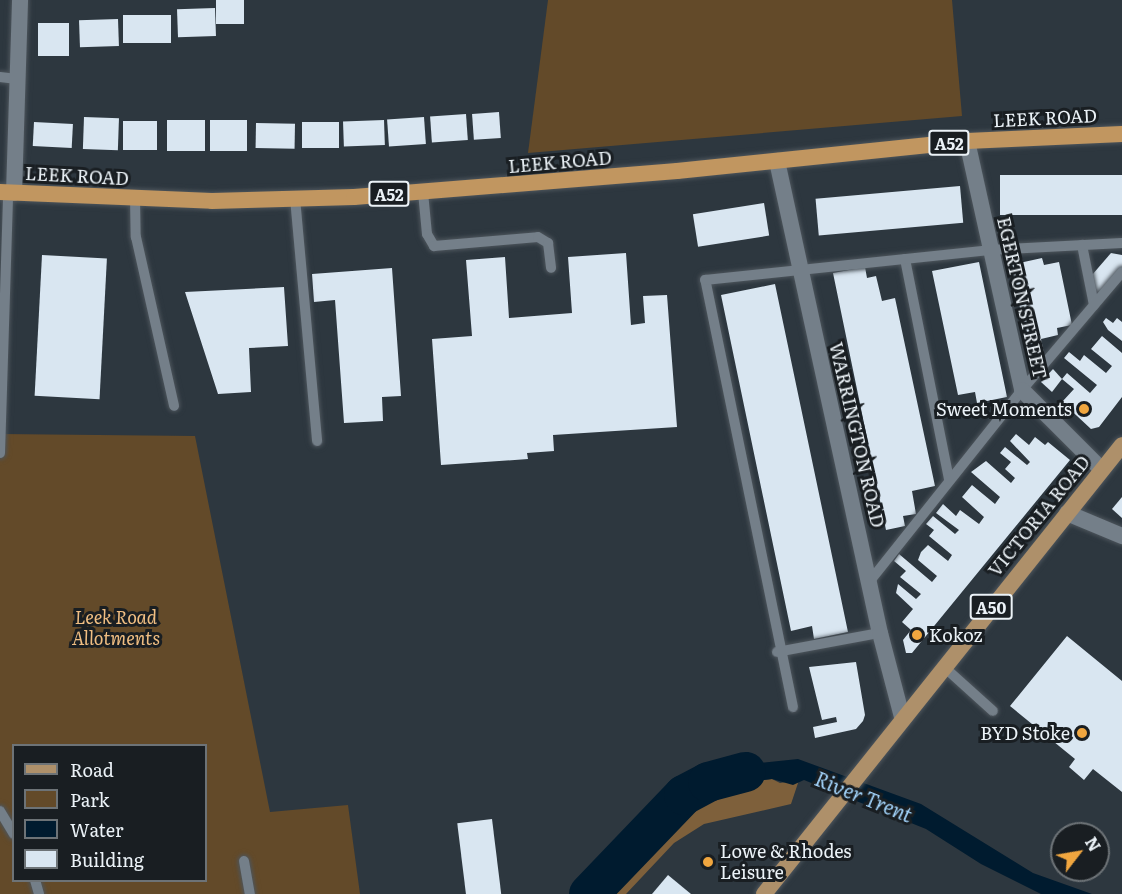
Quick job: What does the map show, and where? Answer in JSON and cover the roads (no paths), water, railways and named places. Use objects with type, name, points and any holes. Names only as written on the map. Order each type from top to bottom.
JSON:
[{"type":"highway","name":"LEEK ROAD","points":[[7,192],[135,198],[295,198],[423,192],[777,161],[968,141],[1122,134]]},
{"type":"main road","name":"VICTORIA ROAD","points":[[764,894],[902,717],[1122,445]]},
{"type":"street","points":[[7,192],[17,79],[20,0]]},
{"type":"street","name":"EGERTON STREET","points":[[968,141],[989,250],[1022,390],[1101,469]]},
{"type":"street","name":"WARRINGTON ROAD","points":[[777,161],[880,633],[902,717]]},
{"type":"street","points":[[1067,513],[1122,536]]},
{"type":"lane","points":[[0,77],[17,79]]},
{"type":"lane","points":[[0,453],[7,192]]},
{"type":"lane","points":[[423,192],[427,234],[434,246],[538,237],[548,243],[550,268]]},
{"type":"lane","points":[[135,198],[136,237],[174,406]]},
{"type":"lane","points":[[295,198],[317,441]]},
{"type":"lane","points":[[793,707],[779,651],[705,280],[989,250],[1122,243]]},
{"type":"lane","points":[[1082,245],[1094,305]]},
{"type":"lane","points":[[905,259],[949,480]]},
{"type":"lane","points":[[870,580],[1022,390],[1122,272]]},
{"type":"lane","points":[[779,651],[880,633]]},
{"type":"lane","points":[[943,666],[993,711]]},
{"type":"lane","points":[[0,811],[12,831]]},
{"type":"lane","points":[[244,861],[250,894]]},
{"type":"water","points":[[798,759],[921,804],[1033,873],[1050,879],[1050,882],[1058,882],[1092,894],[1041,894],[981,864],[926,829],[804,780],[793,785],[772,779],[741,783],[710,794],[679,788],[723,767]]},
{"type":"waterway","name":"River Trent","points":[[589,894],[684,795],[708,782],[746,772]]},
{"type":"place","name":"Sweet Moments","points":[[1084,409]]},
{"type":"place","name":"Kokoz","points":[[917,635]]},
{"type":"place","name":"BYD Stoke","points":[[1082,733]]},
{"type":"place","name":"Lowe & Rhodes Leisure","points":[[708,862]]},
{"type":"park label","name":"Leek Road Allotments","points":[[116,628]]}]
